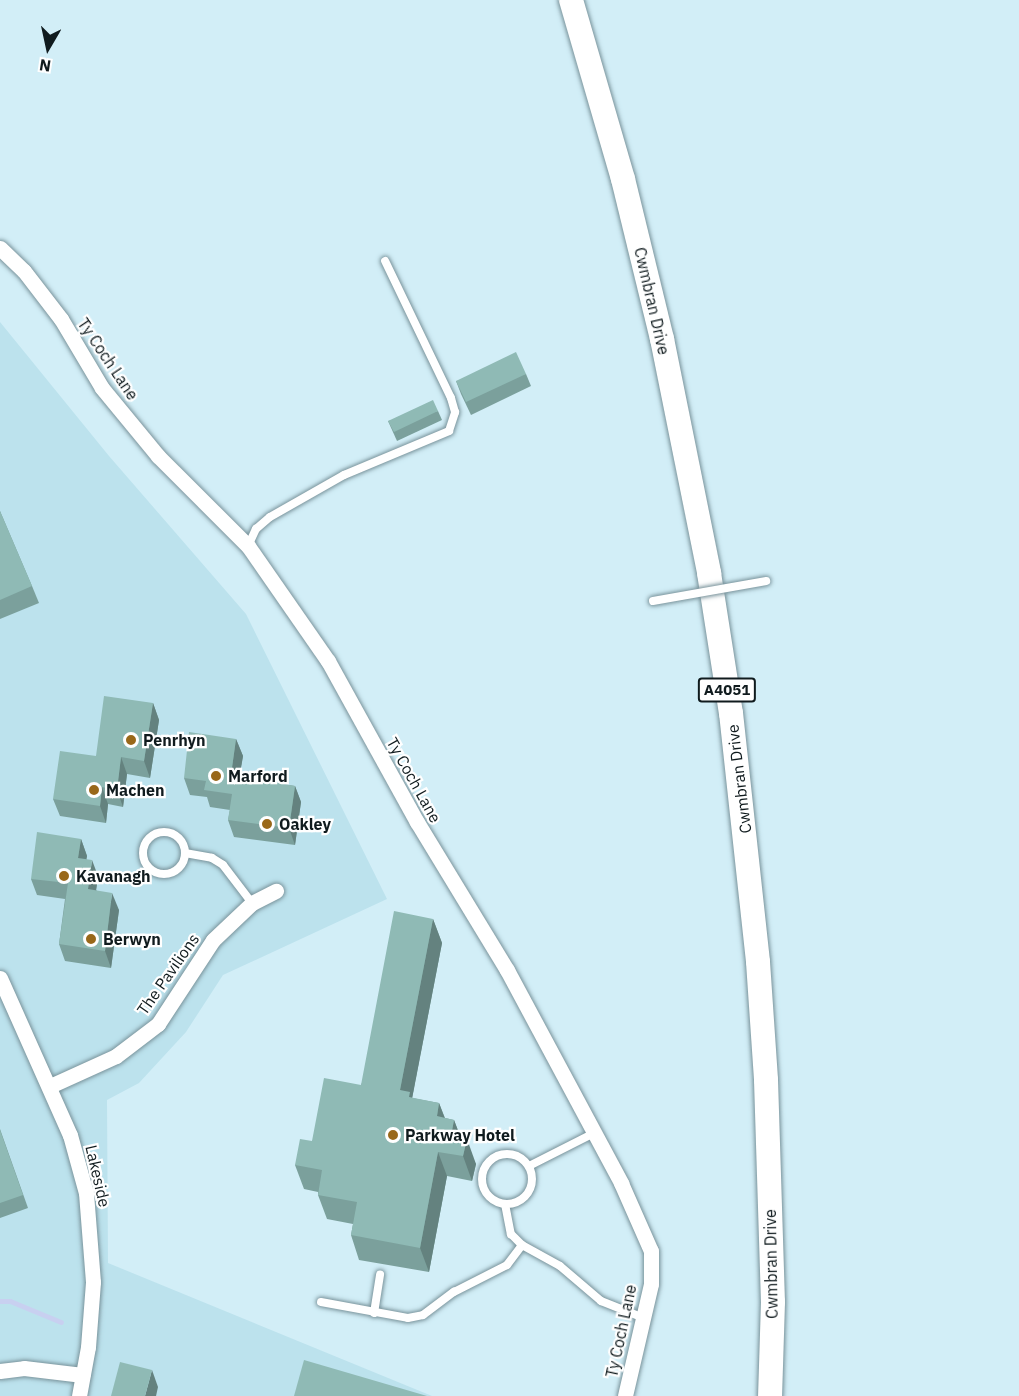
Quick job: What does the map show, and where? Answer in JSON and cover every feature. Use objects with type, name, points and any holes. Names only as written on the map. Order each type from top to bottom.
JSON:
[{"type":"main road","name":"Cwmbran Drive","points":[[571,0],[623,179],[662,339],[709,573],[731,713],[758,962],[766,1080],[773,1302],[770,1396]]},
{"type":"street","name":"Ty Coch Lane","points":[[0,248],[24,271],[61,320],[102,388],[158,456],[248,546],[328,661],[417,822],[507,970],[641,1222],[651,1251],[651,1284],[625,1396]]},
{"type":"street","name":"The Pavilions","points":[[50,1086],[116,1056],[158,1023],[213,940],[252,903],[276,891]]},
{"type":"street","name":"Lakeside","points":[[0,978],[70,1134],[92,1235],[93,1293],[79,1396]]},
{"type":"street","points":[[0,1371],[24,1368],[83,1375]]},
{"type":"lane","points":[[248,546],[256,529],[270,518],[344,475],[449,431],[455,412],[451,398],[385,261]]},
{"type":"lane","points":[[653,601],[766,581]]},
{"type":"lane","points":[[185,853],[179,867],[165,874],[150,869],[142,856],[146,841],[159,832],[174,834],[185,853],[212,858],[223,865],[252,903]]},
{"type":"lane","points":[[529,1166],[594,1133]]},
{"type":"lane","points":[[505,1204],[526,1195],[532,1181],[529,1166],[517,1156],[501,1154],[484,1169],[485,1192],[505,1204],[512,1234],[522,1245],[560,1266],[601,1301],[644,1318]]},
{"type":"lane","points":[[321,1302],[408,1318],[423,1315],[454,1292],[507,1264],[522,1245]]},
{"type":"lane","points":[[374,1313],[380,1274]]},
{"type":"shaded area","points":[[0,322],[109,456],[246,614],[387,899],[223,975],[186,1032],[139,1083],[107,1100],[108,1263],[432,1396],[0,1396]]},
{"type":"building","points":[[516,352],[526,374],[466,402],[456,381]]},
{"type":"building","points":[[433,400],[438,411],[394,432],[388,421]]},
{"type":"building","points":[[0,511],[32,586],[0,600]]},
{"type":"building","points":[[104,696],[153,703],[144,761],[121,757],[117,790],[102,787],[100,806],[53,799],[60,751],[96,756]]},
{"type":"building","points":[[189,732],[236,739],[231,775],[295,786],[289,828],[228,820],[232,794],[204,790],[206,781],[184,778]]},
{"type":"building","points":[[37,832],[81,839],[78,858],[92,860],[88,889],[112,893],[105,951],[59,944],[68,883],[31,879]]},
{"type":"building","points":[[394,911],[433,919],[400,1090],[410,1092],[409,1097],[439,1103],[437,1116],[454,1120],[451,1136],[467,1139],[463,1156],[438,1152],[420,1248],[351,1235],[357,1202],[318,1195],[322,1170],[295,1165],[300,1139],[312,1141],[324,1078],[361,1085]]},
{"type":"building","points":[[0,1130],[23,1195],[0,1203]]},
{"type":"building","points":[[304,1360],[427,1396],[294,1396]]},
{"type":"building","points":[[120,1362],[152,1370],[145,1396],[111,1396]]},
{"type":"waterway","points":[[0,1301],[10,1301],[61,1322]]},
{"type":"place","name":"Penrhyn","points":[[131,740]]},
{"type":"place","name":"Marford","points":[[216,776]]},
{"type":"place","name":"Machen","points":[[94,790]]},
{"type":"place","name":"Oakley","points":[[267,824]]},
{"type":"place","name":"Kavanagh","points":[[64,876]]},
{"type":"place","name":"Berwyn","points":[[91,939]]},
{"type":"place","name":"Parkway Hotel","points":[[393,1135]]}]
